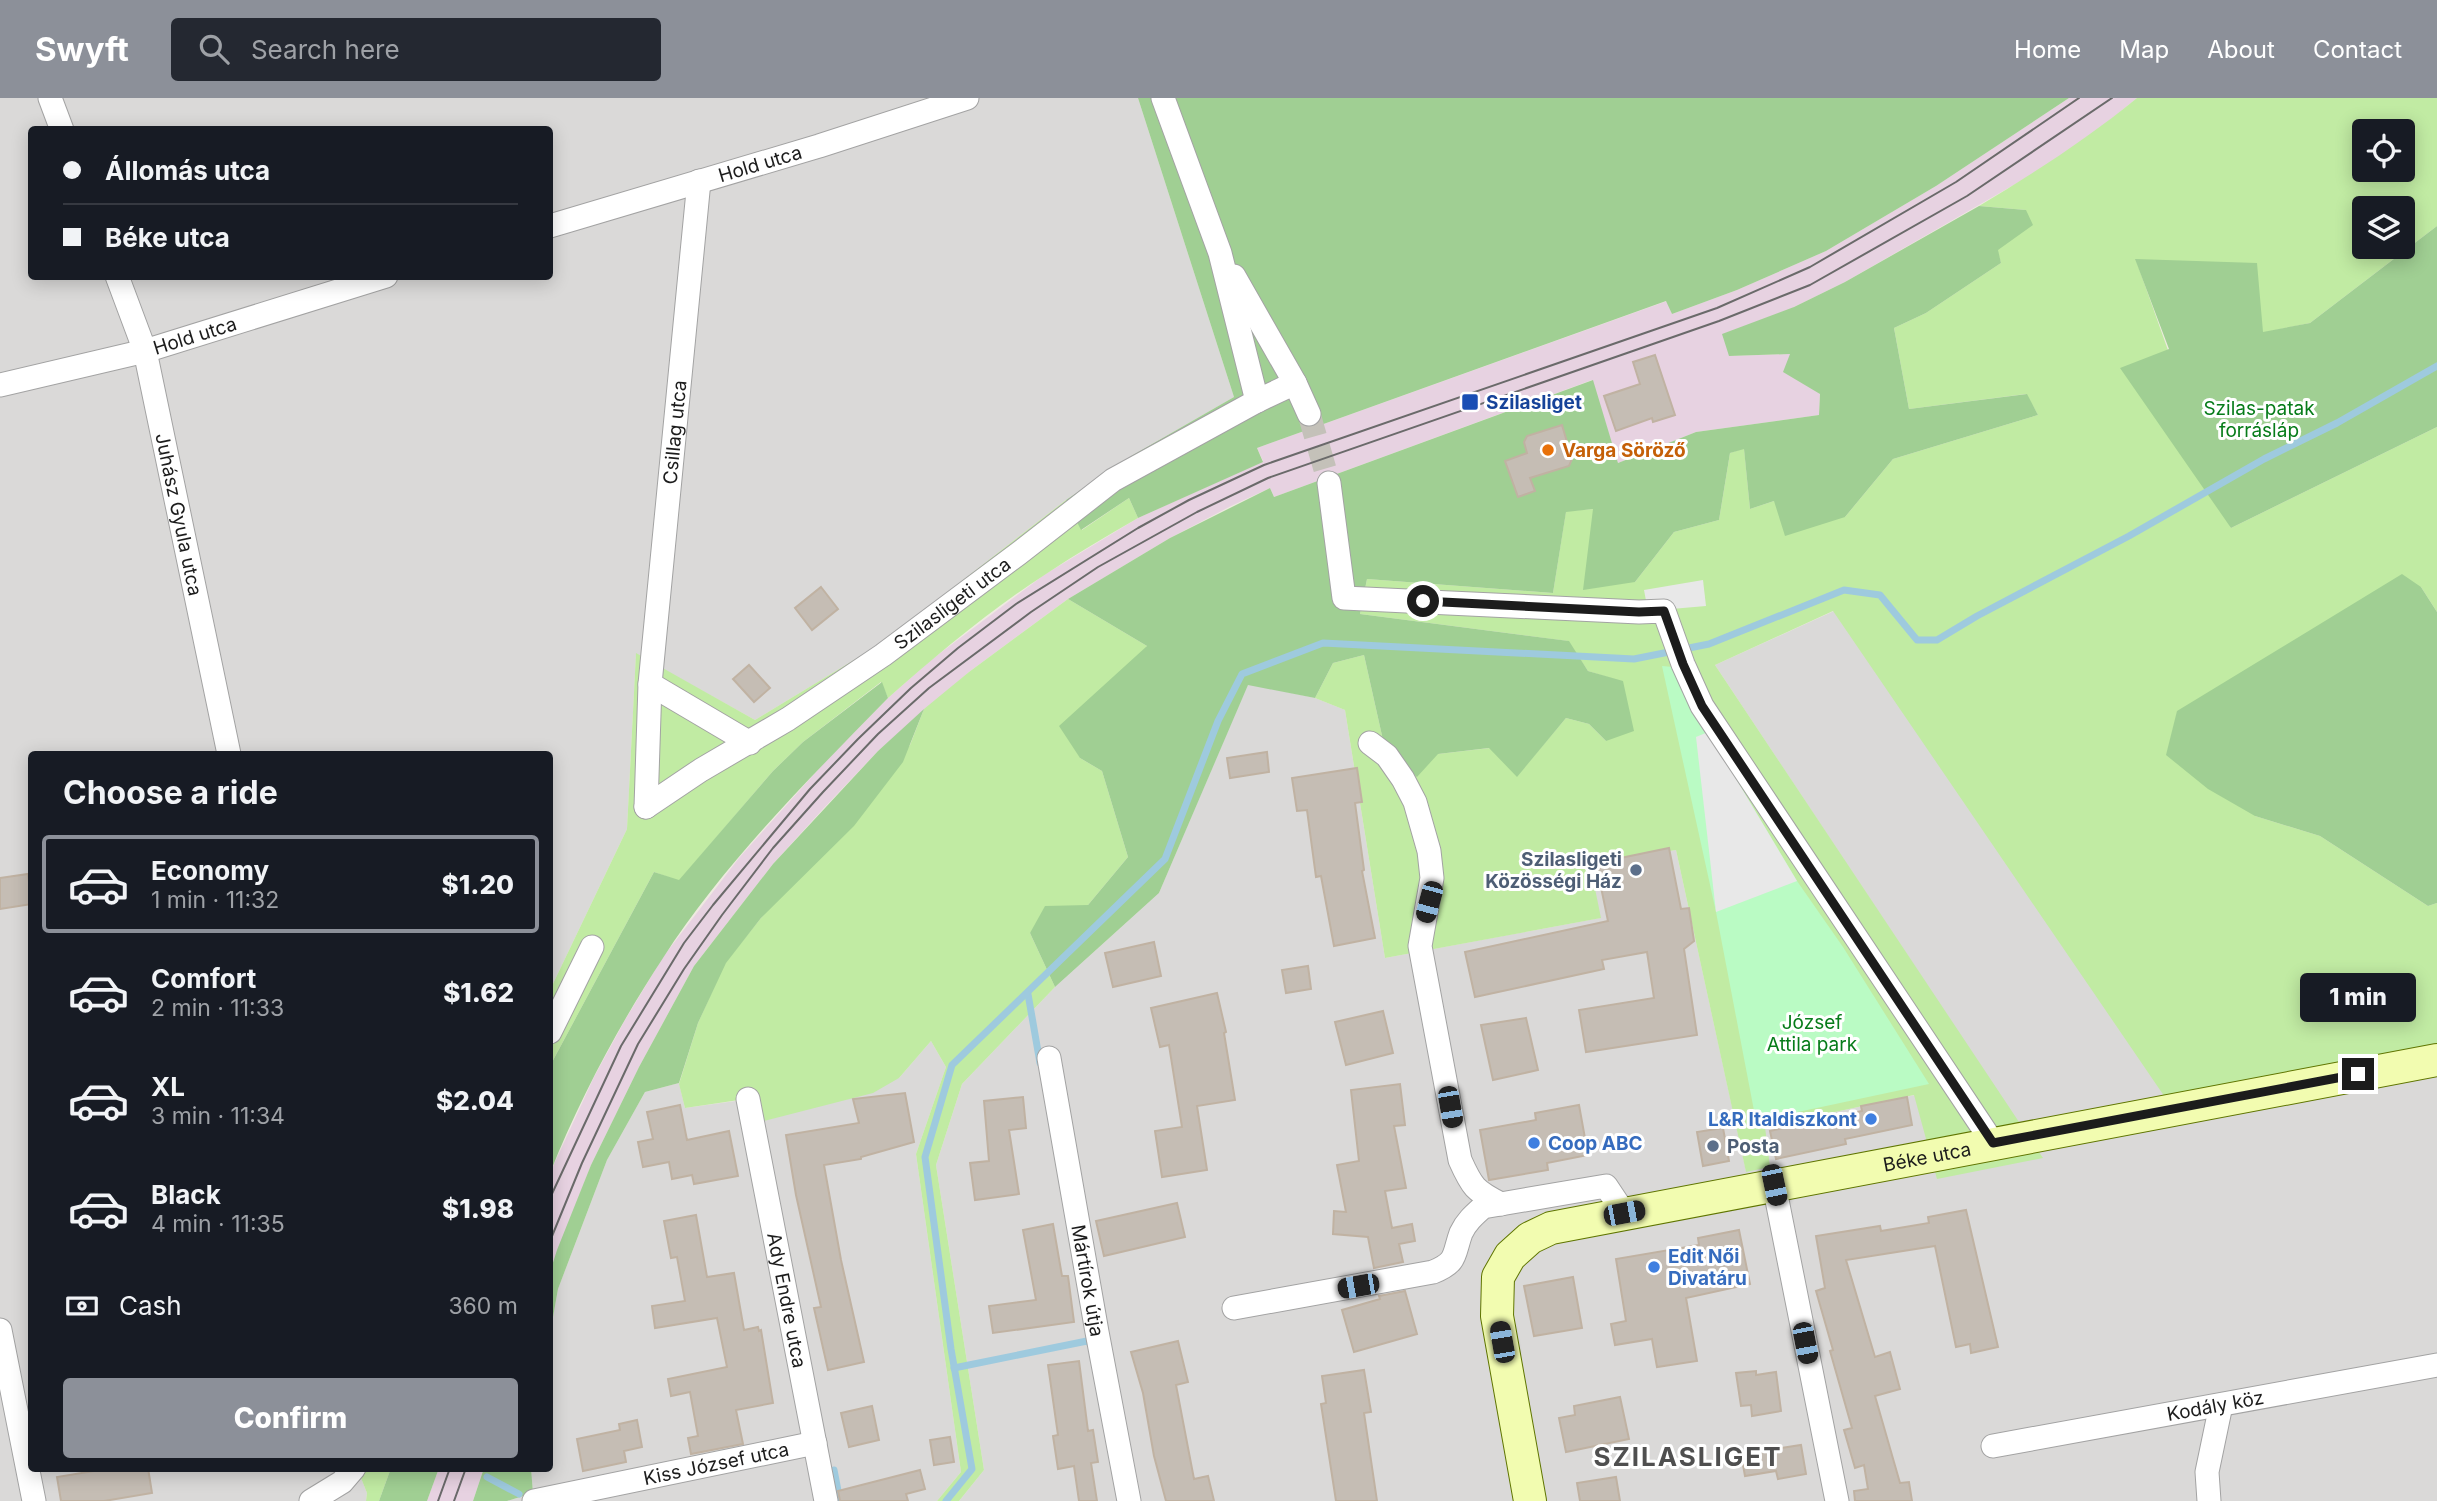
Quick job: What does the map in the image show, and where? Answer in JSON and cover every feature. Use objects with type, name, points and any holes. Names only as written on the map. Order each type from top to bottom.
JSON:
[{"type":"street","points":[[50,98],[60,126]]},
{"type":"street","name":"Hold utca","points":[[553,225],[819,146],[967,98]]},
{"type":"street","points":[[1163,98],[1220,253],[1257,401]]},
{"type":"street","name":"Csillag utca","points":[[646,807],[650,684],[699,181]]},
{"type":"street","points":[[1220,253],[1310,414]]},
{"type":"street","name":"Juhász Gyula utca","points":[[118,280],[145,351],[228,751]]},
{"type":"street","name":"Hold utca","points":[[0,385],[145,351],[373,280]]},
{"type":"street","name":"Szilasligeti utca","points":[[646,807],[701,770],[750,743],[883,655],[1113,480],[1295,383]]},
{"type":"street","points":[[1329,483],[1344,598],[1664,611],[1702,706],[1993,1143]]},
{"type":"street","points":[[650,684],[750,743]]},
{"type":"street","points":[[1370,743],[1394,764],[1415,802],[1423,825],[1433,878],[1420,946],[1460,1160],[1470,1183],[1482,1194],[1501,1204]]},
{"type":"street","points":[[553,1026],[592,947]]},
{"type":"street","name":"Mártírok útja","points":[[1049,1058],[1129,1501]]},
{"type":"street","name":"Béke utca","points":[[1531,1501],[1497,1316],[1498,1277],[1510,1255],[1530,1238],[1551,1228],[1624,1213],[2437,1060]]},
{"type":"street","name":"Ady Endre utca","points":[[748,1099],[826,1501]]},
{"type":"street","points":[[1774,1185],[1837,1501]]},
{"type":"street","points":[[1234,1308],[1444,1268],[1455,1258],[1461,1233],[1471,1217],[1483,1207],[1606,1186],[1624,1213]]},
{"type":"street","points":[[0,1330],[28,1471]]},
{"type":"street","name":"Kodály köz","points":[[1993,1446],[2437,1365]]},
{"type":"street","points":[[2209,1501],[2207,1472],[2221,1405]]},
{"type":"street","name":"Kiss József utca","points":[[534,1501],[815,1443]]},
{"type":"street","points":[[28,1472],[34,1501]]},
{"type":"street","points":[[311,1501],[342,1482],[351,1472]]},
{"type":"shaded area","points":[[0,98],[1138,98],[1234,397],[1133,455],[1066,500],[882,643],[755,720],[636,654],[627,829],[553,984],[553,751],[28,751],[28,1472],[359,1472],[367,1493],[366,1501],[0,1501]]},
{"type":"shaded area","points":[[2069,98],[2137,98],[2094,133],[2031,175],[1845,282],[1794,307],[1729,356],[1790,354],[1820,394],[1819,415],[1696,432],[1618,463],[1592,380],[1274,497],[1270,488],[1170,538],[1068,599],[969,672],[878,751],[773,864],[694,966],[639,1067],[591,1165],[553,1264],[553,1166],[594,1077],[663,957],[739,858],[825,762],[888,698],[931,660],[1044,575],[1138,518],[1263,461],[1257,448],[1667,301],[1672,314],[1737,290],[1826,251],[1936,186]]},
{"type":"shaded area","points":[[1703,580],[1706,606],[1648,611],[1644,590]]},
{"type":"shaded area","points":[[1834,611],[1890,693],[2437,1060],[2437,1501],[959,1501],[984,1470],[936,1165],[962,1084],[1055,987],[1159,893],[1248,684],[1315,698],[1345,710],[1385,958],[1600,918],[1590,864],[1676,850],[1746,1171],[1764,1127],[1915,1095],[2042,1158],[1715,665]]},
{"type":"shaded area","points":[[1708,732],[1797,881],[1716,912],[1696,737]]},
{"type":"shaded area","points":[[931,1041],[946,1067],[916,1154],[961,1472],[937,1501],[507,1501],[533,1493],[531,1472],[553,1472],[553,1317],[558,1289],[607,1160],[645,1092],[679,1083],[685,1108],[899,1078]]},
{"type":"shaded area","points":[[438,1472],[483,1472],[473,1501],[427,1501]]},
{"type":"green space","points":[[1138,98],[2069,98],[1936,186],[1826,251],[1737,290],[1672,314],[1666,301],[1257,448],[1263,462],[1138,518],[1129,498],[1081,530],[1066,500],[1133,455],[1234,397]]},
{"type":"green space","points":[[2137,98],[2437,98],[2437,226],[2415,243],[2415,196],[2352,196],[2352,259],[2394,259],[2310,323],[2262,333],[2136,260],[2231,528],[2437,427],[2437,612],[2421,587],[2255,816],[2320,836],[2428,906],[2437,903],[2437,1060],[2173,1109],[1833,611],[1715,665],[2043,1158],[1937,1179],[1914,1095],[1765,1127],[1770,1167],[1746,1172],[1676,850],[1590,864],[1601,918],[1385,958],[1345,710],[1315,698],[1333,663],[1364,655],[1385,749],[1438,754],[1490,748],[1517,776],[1566,718],[1589,724],[1606,741],[1623,682],[1588,671],[1568,641],[1360,614],[1367,579],[1553,593],[1566,511],[1594,509],[1635,582],[1674,532],[1719,520],[1730,453],[1744,448],[1750,509],[1774,501],[1845,517],[1893,459],[2038,415],[2026,394],[1909,409],[1894,328],[1926,313],[2001,263],[1997,250],[2026,210],[1979,206],[2099,128]]},
{"type":"green space","points":[[1979,206],[2026,210],[2033,225],[1998,250],[2001,263],[1926,313],[1894,328],[1909,409],[2027,394],[2038,415],[1893,459],[1845,517],[1785,536],[1774,501],[1750,509],[1744,449],[1730,453],[1719,520],[1674,532],[1635,582],[1583,590],[1593,509],[1566,512],[1553,593],[1367,579],[1360,614],[1569,641],[1588,671],[1623,681],[1634,731],[1606,741],[1589,724],[1566,718],[1517,777],[1489,748],[1438,754],[1417,777],[1385,749],[1364,655],[1333,663],[1315,698],[1248,685],[1159,893],[1055,987],[1030,933],[1045,906],[1088,905],[1128,857],[1102,771],[1080,758],[1059,726],[1147,646],[1068,599],[1170,538],[1270,488],[1274,497],[1593,380],[1618,463],[1696,432],[1819,415],[1820,394],[1783,372],[1790,354],[1729,356],[1722,334],[1794,307],[1845,282]]},
{"type":"green space","name":"Szilas-patak forrásláp","points":[[2437,226],[2437,427],[2231,528],[2120,368],[2169,349],[2135,259],[2257,263],[2263,332],[2310,323],[2394,259],[2415,259],[2415,243]]},
{"type":"green space","points":[[1129,498],[1138,518],[1069,559],[1005,602],[888,698],[881,682],[803,742],[773,771],[679,881],[654,872],[553,1060],[553,984],[627,829],[636,653],[755,720],[882,643],[1066,500],[1082,530]]},
{"type":"green space","points":[[2402,574],[2421,587],[2437,612],[2437,903],[2428,906],[2320,836],[2255,816],[2208,789],[2166,755],[2177,711]]},
{"type":"green space","points":[[1068,599],[1147,646],[1080,758],[1102,771],[1128,857],[1088,905],[1030,933],[1055,987],[962,1084],[936,1165],[984,1470],[959,1501],[937,1501],[961,1472],[916,1154],[946,1067],[931,1041],[899,1078],[873,1093],[745,1126],[739,1100],[685,1108],[679,1084],[698,1023],[725,963],[910,745],[924,709]]},
{"type":"green space","name":"József Attila park","points":[[1662,666],[1673,667],[1708,732],[1797,881],[1843,947],[1929,1084],[1756,1121],[1716,912]]},
{"type":"green space","points":[[882,682],[888,698],[769,822],[713,888],[663,958],[601,1062],[553,1166],[553,1060],[654,872],[679,880],[773,771],[803,742]]},
{"type":"green space","points":[[924,709],[903,762],[854,826],[761,918],[726,963],[698,1023],[679,1083],[645,1092],[607,1160],[558,1289],[553,1317],[553,1263],[591,1165],[639,1067],[694,966],[773,864],[878,751]]},
{"type":"green space","points":[[359,1472],[390,1472],[379,1501],[366,1501],[367,1493]]},
{"type":"green space","points":[[390,1472],[438,1472],[427,1501],[379,1501]]},
{"type":"green space","points":[[483,1472],[531,1472],[533,1493],[507,1501],[473,1501]]},
{"type":"building","points":[[1655,355],[1675,415],[1653,422],[1652,418],[1616,431],[1604,396],[1640,384],[1633,362]]},
{"type":"building","name":"Varga Söröző","points":[[1562,425],[1572,459],[1569,466],[1530,478],[1535,491],[1518,497],[1505,461],[1527,453],[1524,442],[1527,436]]},
{"type":"building","points":[[821,587],[838,609],[812,630],[795,608]]},
{"type":"building","points":[[749,665],[770,688],[754,702],[733,679]]},
{"type":"building","points":[[1267,752],[1269,772],[1230,778],[1227,758]]},
{"type":"building","points":[[1357,768],[1362,802],[1355,803],[1362,871],[1375,938],[1334,946],[1321,876],[1316,877],[1307,810],[1297,811],[1292,778]]},
{"type":"building","points":[[1669,848],[1681,909],[1689,908],[1694,941],[1684,949],[1697,1035],[1586,1052],[1579,1010],[1654,998],[1647,952],[1602,960],[1604,969],[1475,997],[1465,952],[1608,921],[1596,863]]},
{"type":"building","points":[[28,874],[28,905],[0,909],[0,878]]},
{"type":"building","points":[[1154,942],[1161,976],[1113,987],[1105,953]]},
{"type":"building","points":[[1308,966],[1311,989],[1286,993],[1282,970]]},
{"type":"building","points":[[1217,993],[1226,1032],[1224,1033],[1235,1100],[1197,1106],[1207,1170],[1162,1177],[1155,1131],[1182,1127],[1169,1045],[1160,1047],[1151,1008]]},
{"type":"building","points":[[1383,1011],[1393,1053],[1346,1065],[1335,1022]]},
{"type":"building","points":[[1526,1018],[1538,1070],[1493,1080],[1481,1025]]},
{"type":"building","points":[[1400,1084],[1405,1125],[1394,1126],[1406,1188],[1385,1191],[1392,1228],[1412,1224],[1415,1241],[1399,1244],[1403,1262],[1374,1268],[1368,1237],[1333,1234],[1334,1211],[1346,1212],[1337,1165],[1359,1161],[1351,1090]]},
{"type":"building","points":[[905,1093],[914,1142],[861,1159],[824,1165],[841,1260],[864,1362],[828,1370],[814,1308],[821,1307],[796,1195],[786,1135],[859,1123],[853,1099]]},
{"type":"building","points":[[1023,1097],[1026,1128],[1009,1130],[1019,1194],[975,1200],[970,1163],[989,1161],[984,1101]]},
{"type":"building","points":[[1907,1097],[1912,1125],[1845,1139],[1846,1144],[1776,1159],[1770,1131],[1862,1111],[1861,1106]]},
{"type":"building","points":[[680,1105],[687,1140],[729,1131],[738,1176],[694,1184],[692,1175],[672,1179],[669,1162],[643,1167],[638,1142],[653,1139],[647,1112]]},
{"type":"building","name":"Coop ABC","points":[[1579,1105],[1588,1155],[1547,1163],[1548,1170],[1489,1180],[1480,1130],[1536,1120],[1535,1113]]},
{"type":"building","name":"Posta","points":[[1723,1128],[1729,1161],[1703,1166],[1697,1132]]},
{"type":"building","points":[[1177,1203],[1185,1237],[1104,1256],[1096,1221]]},
{"type":"building","points":[[1966,1210],[1998,1347],[1971,1353],[1970,1344],[1956,1347],[1935,1246],[1846,1260],[1875,1357],[1890,1352],[1900,1389],[1875,1396],[1900,1483],[1909,1482],[1912,1501],[1855,1501],[1854,1491],[1868,1489],[1864,1465],[1855,1468],[1844,1430],[1852,1428],[1816,1291],[1825,1288],[1816,1236],[1880,1226],[1881,1231],[1929,1223],[1928,1217]]},
{"type":"building","points":[[696,1215],[707,1277],[734,1273],[744,1330],[758,1327],[759,1331],[761,1330],[773,1403],[736,1410],[743,1444],[691,1454],[688,1438],[698,1436],[690,1392],[671,1396],[668,1379],[727,1367],[717,1318],[655,1328],[652,1306],[685,1301],[677,1257],[671,1258],[664,1221]]},
{"type":"building","points":[[1053,1224],[1062,1276],[1068,1276],[1074,1322],[993,1333],[989,1306],[1036,1300],[1023,1230]]},
{"type":"building","points":[[1739,1230],[1750,1284],[1686,1298],[1697,1361],[1657,1367],[1652,1339],[1615,1345],[1611,1324],[1626,1321],[1616,1259],[1699,1245],[1698,1238]]},
{"type":"building","points":[[1573,1277],[1582,1328],[1534,1336],[1524,1286]]},
{"type":"building","points":[[1405,1291],[1417,1334],[1354,1352],[1342,1310],[1380,1299],[1379,1296]]},
{"type":"building","points":[[1178,1341],[1188,1382],[1176,1385],[1194,1479],[1208,1476],[1214,1501],[1166,1501],[1154,1456],[1143,1393],[1131,1352]]},
{"type":"building","points":[[1079,1361],[1088,1431],[1093,1430],[1098,1462],[1091,1463],[1097,1501],[1079,1501],[1074,1466],[1058,1469],[1053,1436],[1058,1435],[1048,1365]]},
{"type":"building","points":[[1364,1370],[1371,1412],[1364,1413],[1377,1501],[1336,1501],[1321,1404],[1326,1403],[1322,1376]]},
{"type":"building","points":[[1756,1371],[1756,1375],[1776,1372],[1781,1411],[1752,1416],[1751,1405],[1741,1406],[1736,1373]]},
{"type":"building","points":[[1620,1397],[1629,1439],[1566,1452],[1559,1418],[1575,1415],[1574,1406]]},
{"type":"building","points":[[872,1406],[879,1440],[849,1447],[841,1413]]},
{"type":"building","points":[[637,1420],[642,1447],[624,1451],[626,1462],[583,1471],[577,1439],[620,1430],[619,1424]]},
{"type":"building","points":[[950,1437],[954,1462],[934,1465],[930,1440]]},
{"type":"building","points":[[1801,1445],[1806,1474],[1778,1479],[1776,1471],[1745,1476],[1741,1454]]},
{"type":"building","points":[[920,1470],[925,1489],[906,1494],[908,1501],[840,1501],[838,1491]]},
{"type":"building","points":[[88,1472],[149,1472],[152,1493],[104,1501],[61,1501],[57,1477]]},
{"type":"building","points":[[1616,1477],[1620,1501],[1580,1501],[1577,1483]]},
{"type":"waterway","points":[[946,1501],[972,1469],[951,1349],[925,1157],[952,1065],[1165,859],[1218,721],[1242,674],[1323,643],[1634,659],[1709,644],[1844,590],[1880,595],[1917,640],[1937,640],[2437,366]]},
{"type":"waterway","points":[[1028,994],[1040,1063]]},
{"type":"waterway","points":[[954,1368],[1087,1341],[1093,1346]]},
{"type":"waterway","points":[[834,1470],[840,1501]]},
{"type":"waterway","points":[[487,1477],[519,1494]]},
{"type":"tunnel","points":[[1309,414],[1329,483]]},
{"type":"tram line","points":[[553,1192],[621,1046],[684,943],[713,905],[810,789],[858,739],[911,688],[1016,604],[1138,528],[1189,500],[1264,465],[1717,308],[1810,267],[1956,182],[2079,98]]},
{"type":"tram line","points":[[553,1234],[582,1163],[638,1044],[684,969],[773,848],[878,734],[929,688],[1031,612],[1098,567],[1197,512],[1268,478],[1719,321],[1810,285],[1967,196],[2112,98]]},
{"type":"tram line","points":[[438,1501],[449,1472]]},
{"type":"tram line","points":[[454,1501],[465,1472]]},
{"type":"place","name":"Szilasliget","points":[[1470,402]]},
{"type":"place","name":"Varga Söröző","points":[[1548,450]]},
{"type":"place","name":"Szilasligeti Közösségi Ház","points":[[1636,870]]},
{"type":"place","name":"L&R Italdiszkont","points":[[1871,1119]]},
{"type":"place","name":"Coop ABC","points":[[1534,1143]]},
{"type":"place","name":"Posta","points":[[1713,1146]]},
{"type":"place","name":"Edit Női Divatáru","points":[[1654,1267]]},
{"type":"district","name":"SZILASLIGET","points":[[1688,1456]]},
{"type":"route","points":[[1423,601],[1664,611],[1702,706],[1993,1143],[2358,1074]]}]
